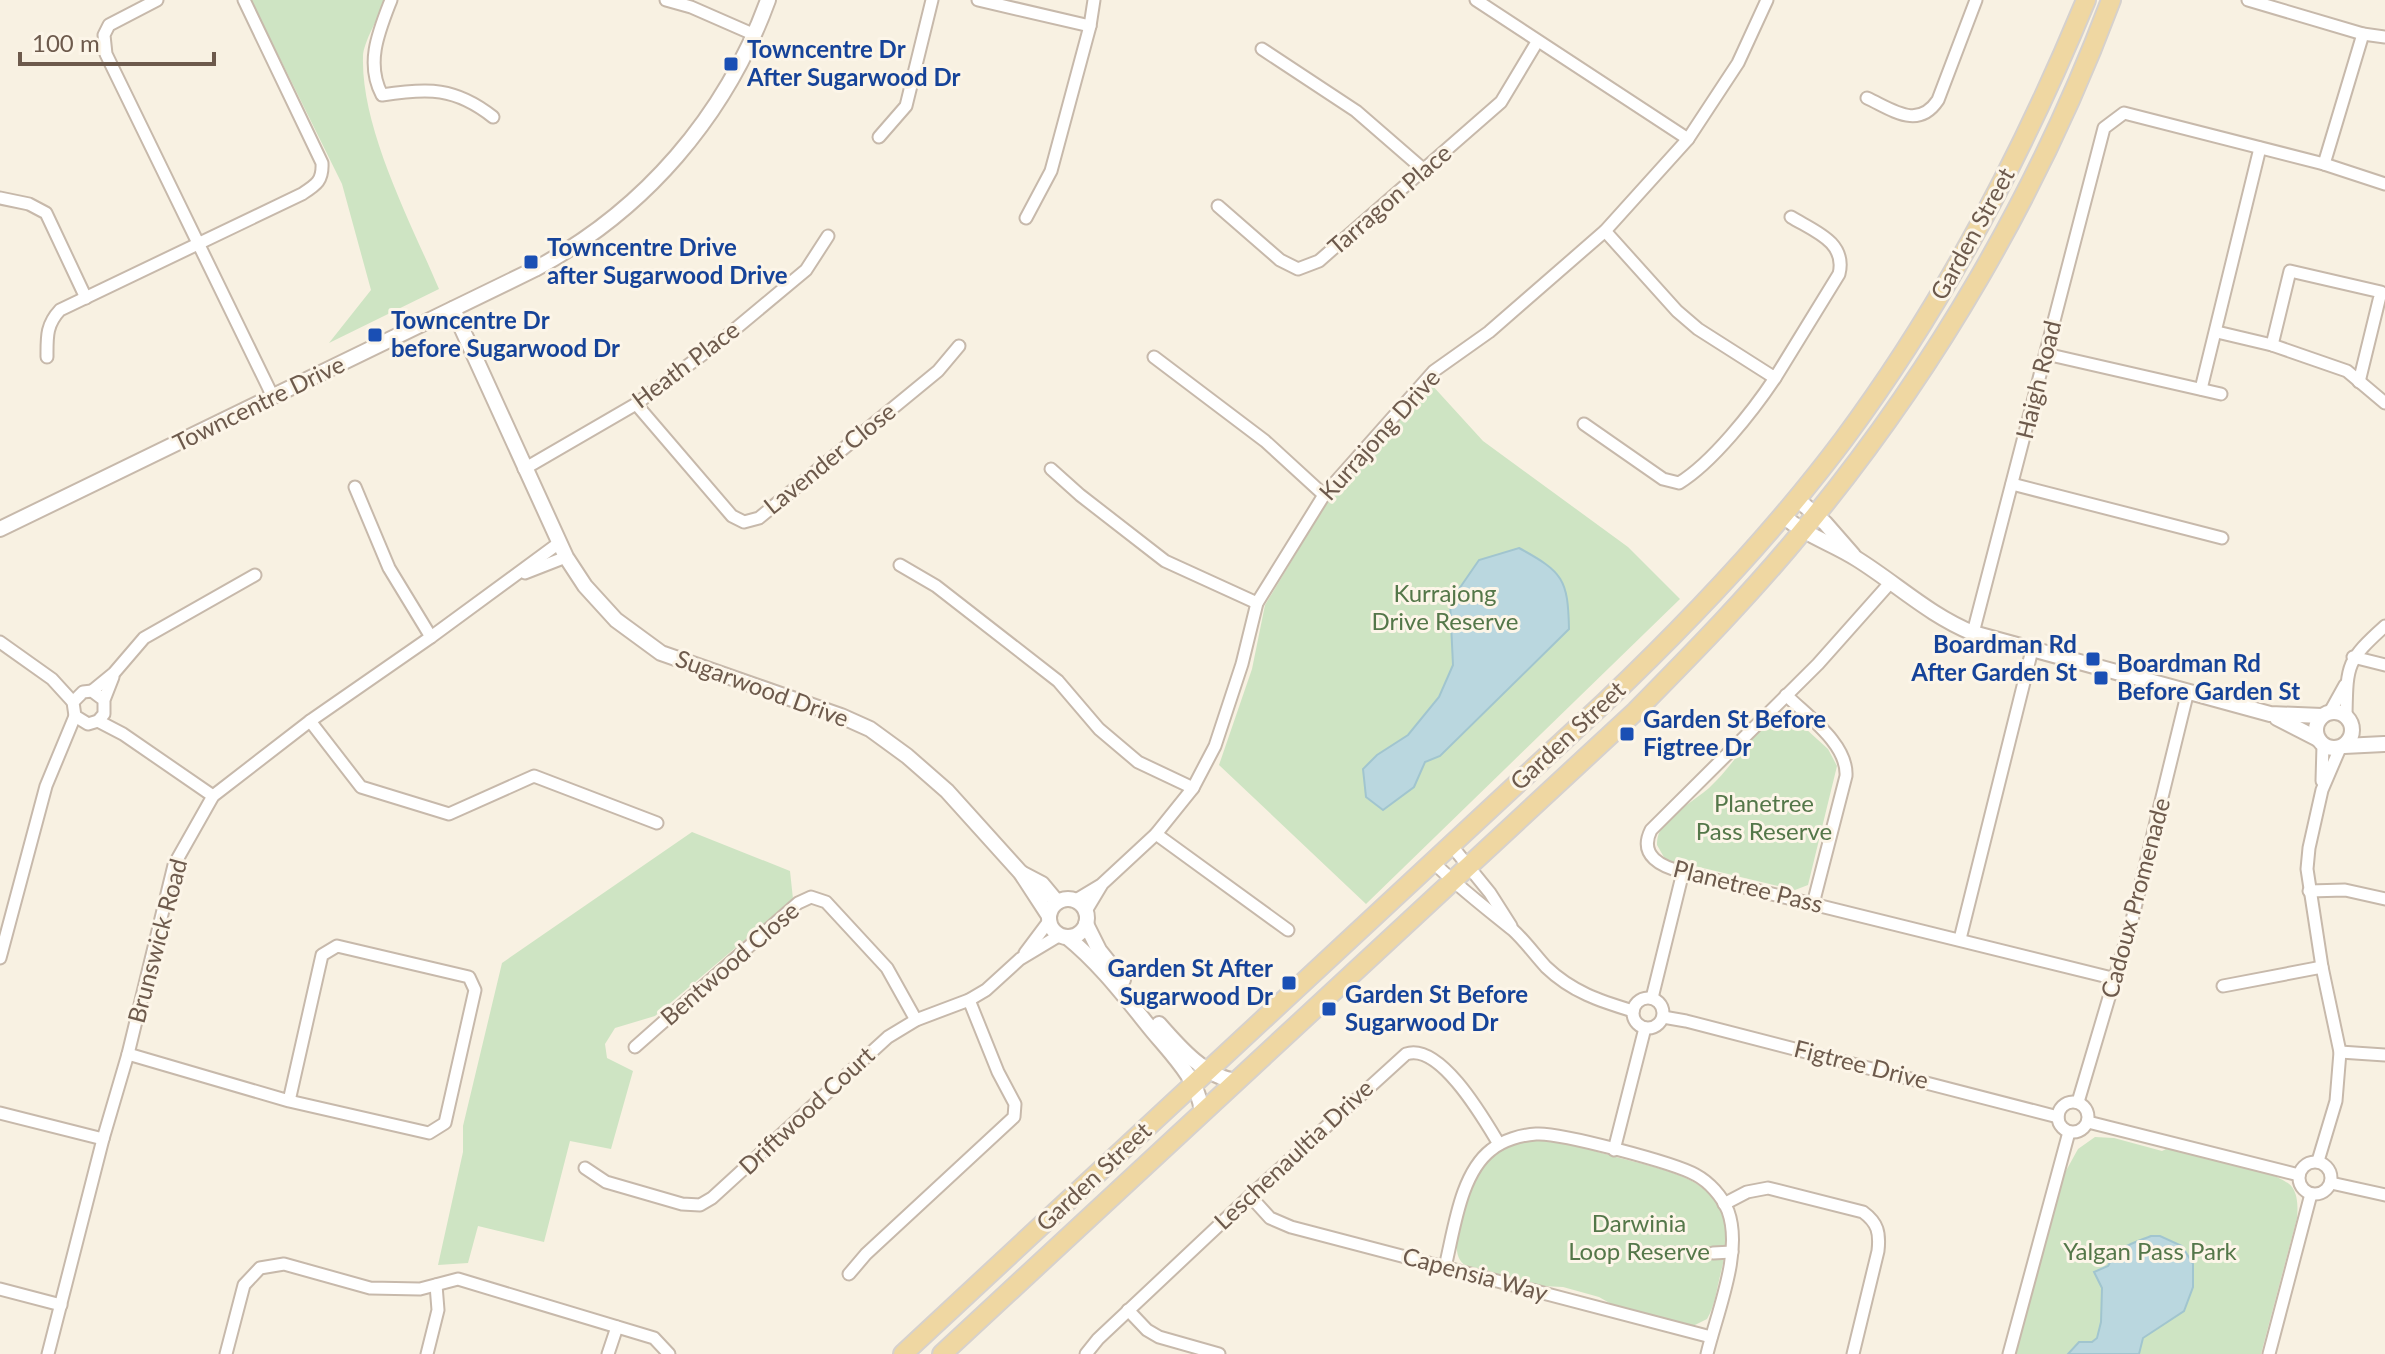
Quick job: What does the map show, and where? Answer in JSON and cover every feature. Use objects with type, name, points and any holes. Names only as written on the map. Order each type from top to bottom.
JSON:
[{"type":"main road","name":"Garden Street","points":[[903,1354],[1668,642],[1782,515],[1843,440],[1886,379],[1964,254],[2022,145],[2086,0]]},
{"type":"main road","name":"Garden Street","points":[[942,1354],[1665,681],[1802,532],[1917,377],[1991,256],[2048,151],[2085,71],[2111,0]]},
{"type":"main road","points":[[981,1283],[1052,1232],[1060,1231],[1067,1238]]},
{"type":"street","points":[[157,0],[109,25],[104,35],[106,54],[273,397]]},
{"type":"street","points":[[47,357],[47,332],[51,320],[60,310],[302,194],[316,186],[323,177],[322,163],[244,0]]},
{"type":"street","points":[[391,0],[378,33],[372,66],[382,95],[425,89],[453,93],[480,106],[493,117]]},
{"type":"street","points":[[666,0],[691,7],[755,35]]},
{"type":"street","name":"Towncentre Drive","points":[[0,529],[558,257],[618,216],[679,155],[727,87],[755,35],[768,0]]},
{"type":"street","points":[[879,137],[906,106],[932,0]]},
{"type":"street","points":[[978,0],[1090,26]]},
{"type":"street","points":[[1026,218],[1051,171],[1090,26],[1094,0]]},
{"type":"street","points":[[1476,0],[1688,139]]},
{"type":"street","name":"Kurrajong Drive","points":[[1083,912],[1083,894],[1101,885],[1156,834],[1193,788],[1215,746],[1242,664],[1257,603],[1324,495],[1434,371],[1489,332],[1605,231],[1688,139],[1738,63],[1767,0]]},
{"type":"street","points":[[1867,98],[1907,115],[1919,116],[1930,111],[1938,100],[1976,0]]},
{"type":"street","points":[[2248,0],[2363,34],[2385,37]]},
{"type":"street","points":[[2324,164],[2363,34]]},
{"type":"street","name":"Tarragon Place","points":[[1218,206],[1280,260],[1298,269],[1319,261],[1501,102],[1537,42]]},
{"type":"street","points":[[1262,49],[1356,111],[1424,170]]},
{"type":"street","name":"Haigh Road","points":[[1973,633],[2104,128],[2124,113],[2260,148]]},
{"type":"street","points":[[2201,389],[2260,148],[2385,184]]},
{"type":"street","points":[[0,198],[29,204],[46,213],[86,298]]},
{"type":"street","points":[[1584,424],[1663,479],[1679,483],[1695,474],[1761,398],[1839,274],[1842,264],[1840,252],[1833,243],[1791,217]]},
{"type":"street","points":[[1605,231],[1677,311],[1698,329],[1775,378]]},
{"type":"street","name":"Heath Place","points":[[524,469],[636,404],[722,340],[806,270],[828,236]]},
{"type":"street","points":[[2272,345],[2290,271],[2381,292],[2359,382]]},
{"type":"street","name":"Sugarwood Drive","points":[[453,309],[562,550],[585,586],[616,620],[661,653],[870,729],[947,791],[1021,873],[1049,919]]},
{"type":"street","points":[[2217,332],[2272,345],[2347,371],[2385,403]]},
{"type":"street","name":"Lavender Close","points":[[636,404],[732,516],[744,522],[759,518],[938,371],[959,346]]},
{"type":"street","points":[[2046,354],[2221,394]]},
{"type":"street","points":[[1154,357],[1265,441],[1324,495]]},
{"type":"street","points":[[1051,469],[1165,561],[1257,603]]},
{"type":"street","points":[[2012,484],[2222,538]]},
{"type":"street","points":[[355,487],[389,568],[431,637]]},
{"type":"street","points":[[1796,498],[1856,559]]},
{"type":"street","points":[[1782,515],[1802,532],[1856,559],[1940,618],[1973,633],[2270,714],[2320,742],[2342,747],[2385,744]]},
{"type":"street","name":"Brunswick Road","points":[[48,1354],[128,1054],[174,865],[213,796],[310,721],[510,579],[562,550]]},
{"type":"street","points":[[900,565],[936,586],[1058,681],[1099,729],[1138,762],[1193,788]]},
{"type":"street","points":[[73,702],[114,673],[144,638],[255,575]]},
{"type":"street","name":"Planetree Pass","points":[[1890,583],[1841,641],[1651,830],[1647,845],[1652,857],[1663,866],[1683,872],[2116,979]]},
{"type":"street","points":[[2318,1161],[2336,1101],[2340,1052],[2309,891],[2309,848],[2322,790],[2342,747],[2352,737],[2347,681],[2353,657],[2385,626]]},
{"type":"street","points":[[0,642],[52,679],[73,702],[75,716],[46,786],[0,958]]},
{"type":"street","points":[[1960,939],[2032,650]]},
{"type":"street","points":[[2353,657],[2385,665]]},
{"type":"street","points":[[64,743],[93,722],[104,704],[114,673]]},
{"type":"street","points":[[52,679],[88,692],[104,704],[123,734]]},
{"type":"street","points":[[2322,790],[2316,724],[2347,681]]},
{"type":"street","name":"Cadoux Promenade","points":[[2078,1102],[2116,979],[2188,691]]},
{"type":"street","points":[[1786,695],[1837,745],[1846,763],[1846,776],[1813,904]]},
{"type":"street","points":[[2270,714],[2326,714],[2349,720],[2385,744]]},
{"type":"street","points":[[75,716],[123,734],[213,796]]},
{"type":"street","points":[[310,721],[361,787],[449,814],[534,776],[657,823]]},
{"type":"street","points":[[1156,834],[1288,930]]},
{"type":"street","points":[[1451,845],[1497,904],[1513,931]]},
{"type":"street","points":[[1433,862],[1452,882],[1513,931],[1571,987],[1597,1000],[1633,1011]]},
{"type":"street","points":[[1652,998],[1683,872]]},
{"type":"street","name":"Sugarwood Drive","points":[[1021,873],[1042,884],[1057,902]]},
{"type":"street","points":[[2309,891],[2345,890],[2385,899]]},
{"type":"street","name":"Bentwood Close","points":[[635,1047],[798,903],[811,897],[826,902],[887,968],[916,1020]]},
{"type":"street","points":[[1202,1112],[1194,1084],[1136,1008],[1090,956],[1064,936],[1049,919],[1057,902],[1063,899],[1083,912],[1099,950],[1168,1035],[1217,1077],[1237,1081]]},
{"type":"street","points":[[1064,936],[1079,934],[1083,912]]},
{"type":"street","name":"Driftwood Court","points":[[585,1168],[606,1182],[682,1204],[700,1205],[712,1198],[888,1037],[916,1020],[969,1000],[986,990],[1020,959],[1049,919]]},
{"type":"street","name":"Driftwood Court","points":[[1020,959],[1064,936]]},
{"type":"street","points":[[128,1054],[289,1101],[429,1133],[445,1123],[475,990],[469,977],[337,946],[322,955],[289,1101]]},
{"type":"street","points":[[2223,986],[2322,967]]},
{"type":"street","points":[[1652,998],[1662,1007],[1663,1017],[1654,1027],[1645,1028],[1637,1023],[1633,1011],[1642,999],[1652,998]]},
{"type":"street","points":[[849,1274],[866,1254],[1014,1117],[1015,1104],[998,1072],[969,1000]]},
{"type":"street","name":"Figtree Drive","points":[[1663,1017],[2058,1117]]},
{"type":"street","points":[[1614,1150],[1645,1028]]},
{"type":"street","name":"Leschenaultia Drive","points":[[1086,1354],[1128,1310],[1250,1196],[1398,1059],[1411,1052],[1420,1052],[1434,1060],[1474,1104],[1499,1144]]},
{"type":"street","points":[[2340,1052],[2385,1055]]},
{"type":"street","points":[[2078,1102],[2088,1112],[2088,1122],[2082,1129],[2069,1132],[2061,1126],[2058,1117],[2064,1105],[2078,1102]]},
{"type":"street","points":[[0,1113],[103,1139]]},
{"type":"street","points":[[2088,1122],[2299,1175]]},
{"type":"street","points":[[2009,1354],[2069,1132]]},
{"type":"street","points":[[1445,1267],[1468,1181],[1483,1157],[1499,1144],[1537,1133],[1551,1134],[1683,1169],[1707,1182],[1724,1204],[1733,1238],[1707,1354]]},
{"type":"street","points":[[2318,1161],[2304,1166],[2299,1175],[2303,1189],[2311,1194],[2321,1193],[2331,1183]]},
{"type":"street","points":[[2318,1161],[2328,1167],[2331,1183]]},
{"type":"street","points":[[2331,1183],[2385,1195]]},
{"type":"street","points":[[1724,1204],[1747,1192],[1768,1188],[1863,1212],[1871,1218],[1877,1226],[1878,1251],[1853,1354]]},
{"type":"street","points":[[2269,1354],[2311,1194]]},
{"type":"street","name":"Capensia Way","points":[[1250,1196],[1278,1222],[1711,1337]]},
{"type":"street","points":[[1713,1253],[1732,1252]]},
{"type":"street","points":[[226,1354],[244,1285],[260,1268],[284,1264],[370,1288],[420,1289],[458,1279],[654,1338],[669,1354]]},
{"type":"street","points":[[427,1354],[438,1310],[436,1285]]},
{"type":"street","points":[[0,1289],[61,1305]]},
{"type":"street","points":[[1128,1310],[1147,1330],[1159,1337],[1219,1354]]},
{"type":"street","points":[[608,1354],[617,1327]]},
{"type":"green space","points":[[251,0],[386,0],[363,57],[370,114],[402,206],[439,289],[329,343],[371,290],[342,184]]},
{"type":"green space","name":"Kurrajong Drive Reserve","points":[[1431,384],[1483,441],[1628,547],[1680,599],[1366,904],[1219,765],[1252,669],[1265,605],[1327,502]]},
{"type":"green space","name":"Planetree Pass Reserve","points":[[1782,712],[1795,713],[1795,719],[1828,749],[1837,766],[1808,885],[1795,890],[1678,862],[1677,865],[1665,859],[1657,845],[1662,828],[1678,811],[1709,788],[1752,738]]},
{"type":"green space","points":[[692,832],[790,871],[793,899],[655,1016],[615,1028],[605,1044],[607,1058],[633,1071],[611,1149],[570,1141],[544,1242],[478,1226],[468,1263],[438,1265],[463,1152],[463,1126],[502,963]]},
{"type":"green space","name":"Yalgan Pass Park","points":[[2095,1137],[2114,1138],[2162,1151],[2166,1149],[2233,1163],[2270,1174],[2292,1187],[2297,1218],[2261,1354],[2015,1354],[2062,1178],[2078,1149]]},
{"type":"green space","name":"Darwinia Loop Reserve","points":[[1532,1139],[1564,1142],[1664,1170],[1703,1188],[1716,1201],[1724,1219],[1726,1242],[1716,1296],[1707,1319],[1693,1326],[1613,1305],[1599,1297],[1563,1287],[1542,1286],[1463,1264],[1457,1243],[1477,1177],[1497,1154]]},
{"type":"water","points":[[1519,548],[1545,564],[1560,579],[1567,599],[1569,629],[1440,756],[1425,762],[1414,787],[1383,810],[1366,797],[1363,769],[1377,755],[1408,735],[1439,697],[1453,665],[1450,602],[1479,560]]},
{"type":"water","points":[[2151,1236],[2160,1236],[2182,1246],[2193,1264],[2193,1287],[2184,1311],[2143,1338],[2139,1354],[2068,1354],[2079,1342],[2092,1342],[2097,1338],[2102,1288],[2094,1272],[2108,1266],[2126,1246]]},
{"type":"place","name":"Towncentre Dr After Sugarwood Dr","points":[[731,64]]},
{"type":"place","name":"Towncentre Drive after Sugarwood Drive","points":[[531,262]]},
{"type":"place","name":"Towncentre Dr before Sugarwood Dr","points":[[375,335]]},
{"type":"place","name":"Boardman Rd After Garden St","points":[[2093,659]]},
{"type":"place","name":"Boardman Rd Before Garden St","points":[[2101,678]]},
{"type":"place","name":"Garden St Before Figtree Dr","points":[[1627,734]]},
{"type":"place","name":"Garden St After Sugarwood Dr","points":[[1289,983]]},
{"type":"place","name":"Garden St Before Sugarwood Dr","points":[[1329,1009]]}]
